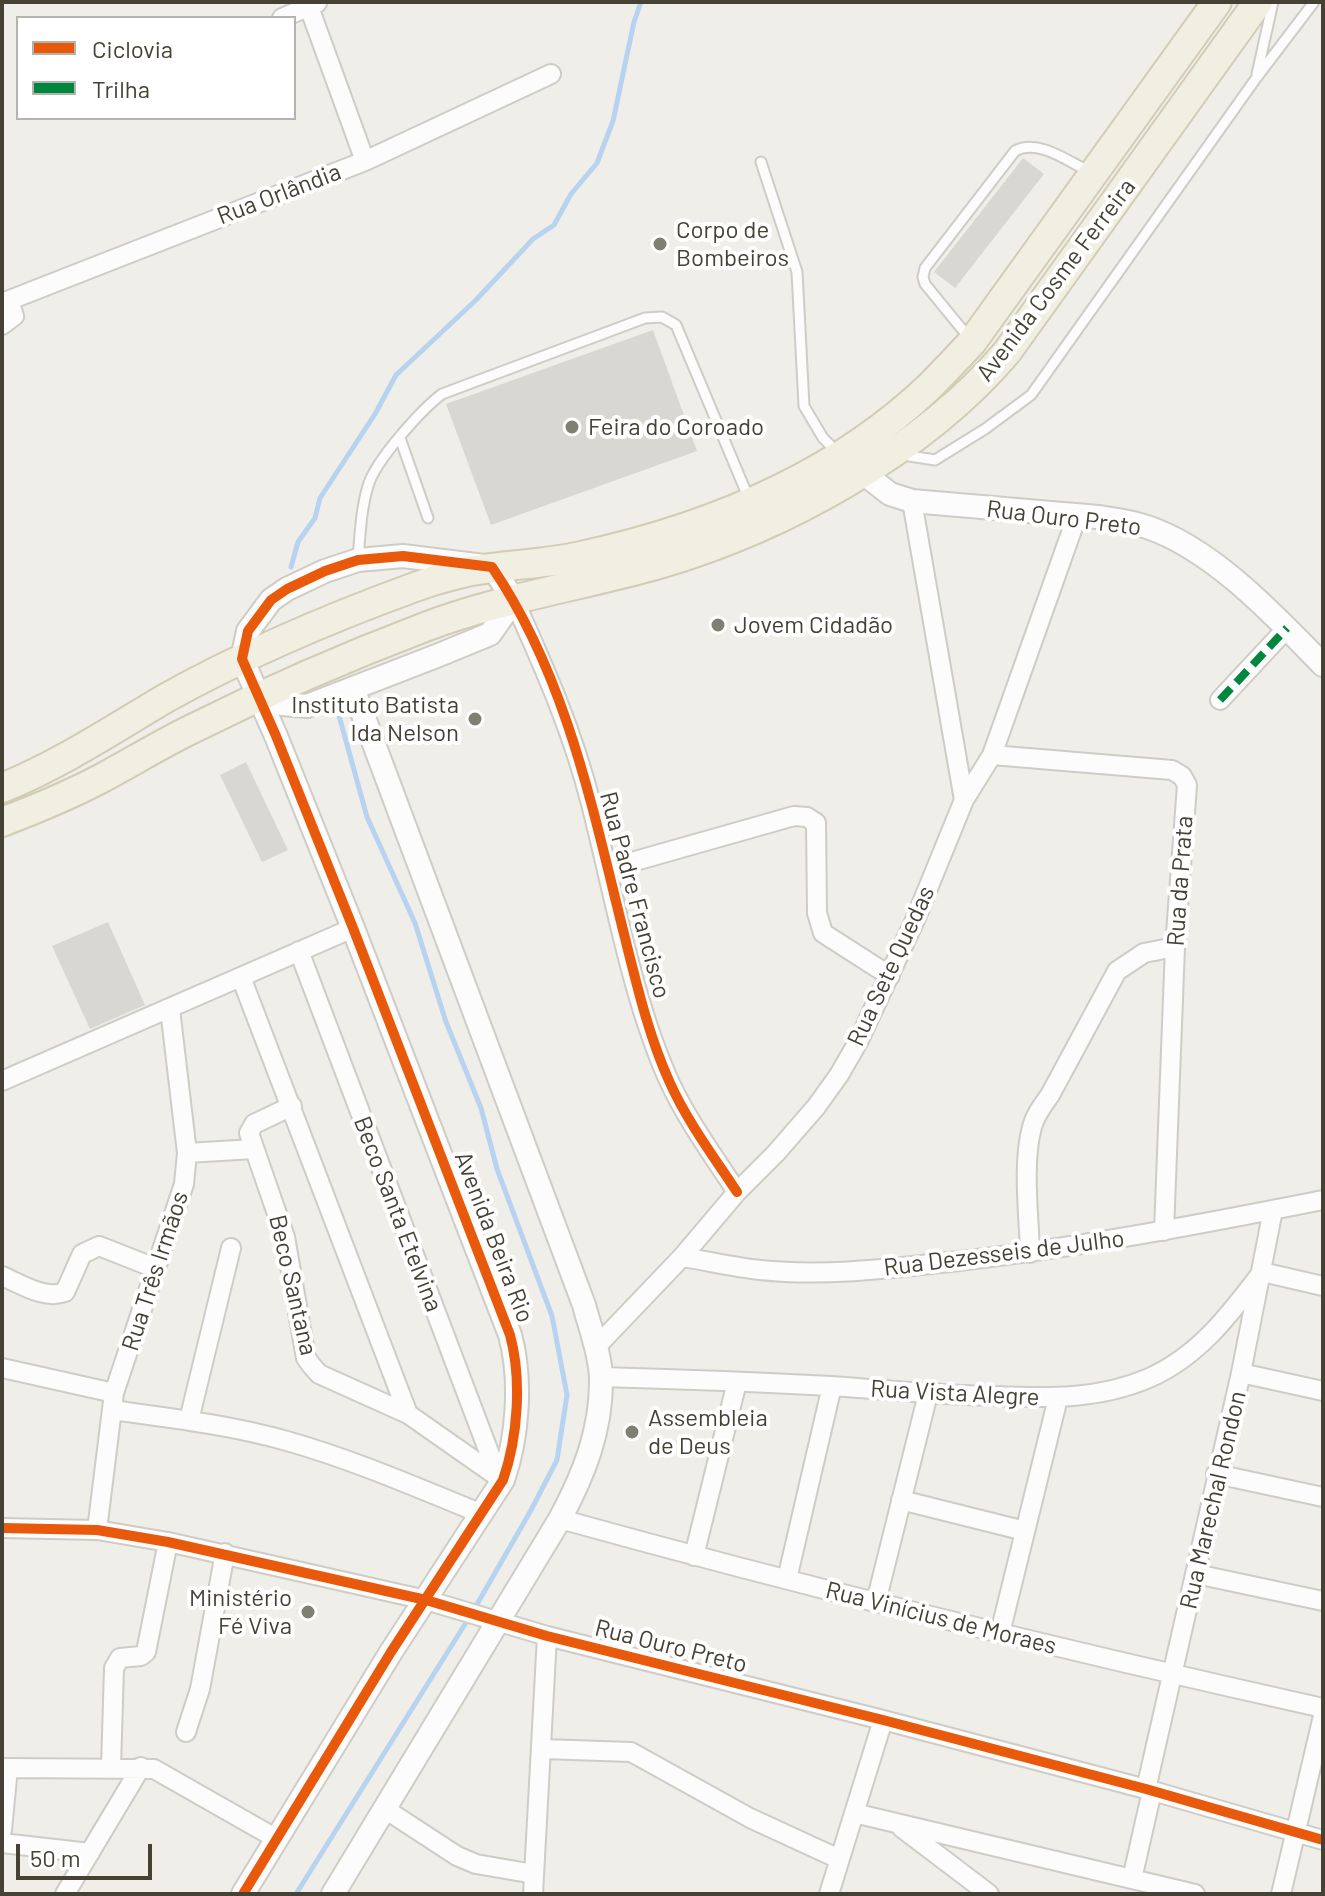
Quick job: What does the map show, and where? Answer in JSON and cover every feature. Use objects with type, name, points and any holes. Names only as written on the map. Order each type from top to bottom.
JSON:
[{"type":"main road","name":"Avenida Cosme Ferreira","points":[[2,788],[88,747],[166,698],[242,659],[415,587],[492,567],[562,560],[685,528],[751,503],[839,455],[875,431],[928,387],[972,342],[1217,2]]},
{"type":"main road","name":"Avenida Cosme Ferreira","points":[[2,822],[100,779],[260,696],[427,626],[514,600],[660,564],[787,514],[862,472],[928,427],[989,373],[1007,352],[1258,2]]},
{"type":"street","points":[[287,16],[314,4],[365,161]]},
{"type":"street","name":"Rua Orlândia","points":[[6,301],[365,161],[551,74]]},
{"type":"street","points":[[2,325],[14,316],[6,301]]},
{"type":"street","name":"Rua Ouro Preto","points":[[862,472],[890,494],[912,501],[1077,516],[1147,527],[1179,541],[1226,575],[1287,628],[1323,665]]},
{"type":"street","points":[[912,501],[964,800]]},
{"type":"street","points":[[964,800],[992,755],[1077,516]]},
{"type":"street","points":[[242,659],[248,631],[271,600],[307,578],[358,560],[425,557],[492,567],[514,600],[490,634],[307,706],[282,704],[260,696]]},
{"type":"street","name":"Rua Padre Francisco","points":[[514,600],[562,709],[577,754],[640,997],[671,1084],[737,1192]]},
{"type":"street","points":[[1220,700],[1287,628]]},
{"type":"street","name":"Avenida Beira Rio","points":[[242,659],[260,696],[353,928],[510,1335],[516,1366],[510,1456],[501,1478],[432,1602],[243,1894]]},
{"type":"street","points":[[333,1894],[385,1809],[489,1619],[560,1519],[592,1449],[601,1377],[584,1305],[353,688]]},
{"type":"street","name":"Rua da Prata","points":[[992,755],[1172,770],[1182,776],[1187,785],[1175,947],[1164,1231]]},
{"type":"street","name":"Rua Sete Quedas","points":[[596,1347],[682,1257],[816,1107],[839,1075],[890,976],[964,800]]},
{"type":"street","points":[[607,869],[794,816],[807,817],[816,823],[819,924],[823,933],[890,976]]},
{"type":"street","points":[[2,1081],[353,928]]},
{"type":"street","points":[[1030,1253],[1029,1144],[1039,1110],[1117,971],[1144,953],[1175,947]]},
{"type":"street","name":"Beco Santa Etelvina","points":[[299,951],[501,1478]]},
{"type":"street","points":[[241,977],[408,1414]]},
{"type":"street","name":"Rua Três Irmãos","points":[[97,1530],[113,1401],[184,1184],[187,1153],[170,1009]]},
{"type":"street","points":[[187,1153],[254,1149],[249,1133],[254,1124],[292,1106]]},
{"type":"street","name":"Beco Santana","points":[[254,1149],[285,1237],[306,1358],[319,1374],[408,1414],[501,1478]]},
{"type":"street","name":"Rua Dezesseis de Julho","points":[[682,1257],[761,1270],[806,1272],[905,1267],[1030,1253],[1323,1200]]},
{"type":"street","name":"Rua Marechal Rondon","points":[[1132,1879],[1273,1210]]},
{"type":"street","points":[[2,1276],[46,1294],[57,1295],[65,1292],[82,1254],[99,1246],[155,1268]]},
{"type":"street","points":[[189,1420],[231,1248]]},
{"type":"street","points":[[1262,1272],[1323,1286]]},
{"type":"street","name":"Rua Vista Alegre","points":[[601,1377],[832,1386],[928,1394],[1090,1396],[1118,1390],[1179,1362],[1204,1343],[1262,1272]]},
{"type":"street","points":[[2,1368],[113,1401],[284,1440],[330,1454],[482,1514]]},
{"type":"street","points":[[1241,1373],[1323,1391]]},
{"type":"street","points":[[694,1556],[737,1382]]},
{"type":"street","points":[[787,1579],[832,1386]]},
{"type":"street","points":[[876,1602],[928,1394]]},
{"type":"street","points":[[1000,1633],[1058,1398]]},
{"type":"street","points":[[1216,1474],[1323,1497]]},
{"type":"street","points":[[901,1500],[1025,1531]]},
{"type":"street","name":"Rua Vinícius de Moraes","points":[[560,1519],[1000,1633],[1323,1708]]},
{"type":"street","name":"Rua Ouro Preto","points":[[2,1528],[97,1530],[225,1553],[432,1602],[547,1636],[1149,1790],[1323,1840]]},
{"type":"street","points":[[111,1768],[114,1668],[120,1658],[141,1656],[146,1652],[168,1542]]},
{"type":"street","points":[[186,1732],[200,1689],[225,1553]]},
{"type":"street","points":[[1196,1574],[1323,1601]]},
{"type":"street","points":[[533,1894],[547,1636]]},
{"type":"street","points":[[1281,1894],[1323,1716]]},
{"type":"street","points":[[829,1894],[883,1720]]},
{"type":"street","points":[[543,1749],[631,1752],[750,1818],[839,1859]]},
{"type":"street","points":[[65,1894],[141,1767]]},
{"type":"street","points":[[2,1830],[5,1768],[141,1767],[168,1775],[277,1839]]},
{"type":"street","points":[[385,1809],[457,1856],[476,1864],[534,1874]]},
{"type":"street","points":[[854,1813],[1195,1894]]},
{"type":"street","points":[[897,1824],[989,1894]]},
{"type":"street","points":[[2,1843],[90,1853]]},
{"type":"lane","points":[[1257,77],[1273,2]]},
{"type":"lane","points":[[891,452],[935,460],[1031,395],[1257,77],[1314,2]]},
{"type":"lane","points":[[972,342],[925,284],[925,268],[1015,151],[1025,145],[1037,147],[1093,174]]},
{"type":"lane","points":[[761,162],[797,272],[804,406],[823,438],[839,455]]},
{"type":"lane","points":[[358,560],[368,482],[380,461],[429,404],[442,394],[645,318],[662,317],[676,325],[751,503]]},
{"type":"lane","points":[[400,438],[428,518]]},
{"type":"building","points":[[1023,158],[1044,174],[955,288],[934,272]]},
{"type":"building","name":"Feira do Coroado","points":[[653,330],[697,451],[491,525],[446,404]]},
{"type":"building","points":[[246,762],[288,850],[262,862],[220,775]]},
{"type":"building","points":[[108,922],[145,1005],[90,1029],[52,946]]},
{"type":"waterway","points":[[291,567],[298,542],[315,518],[320,498],[375,414],[396,375],[476,300],[533,239],[554,225],[571,194],[597,163],[613,121],[641,2]]},
{"type":"waterway","points":[[296,1894],[472,1613],[530,1512],[557,1460],[567,1395],[552,1316],[497,1169],[481,1108],[446,1022],[415,923],[367,817],[338,712]]},
{"type":"marked path","points":[[1220,700],[1287,628]]},
{"type":"cycle path","points":[[243,1894],[391,1652],[503,1480],[517,1408],[516,1370],[510,1335],[353,928],[242,659],[248,631],[271,600],[325,571],[358,560],[403,556],[492,567],[518,609],[559,699],[589,794],[639,993],[663,1066],[684,1111],[737,1192]]},
{"type":"cycle path","points":[[2,1528],[97,1530],[168,1542],[426,1600],[547,1636],[1146,1789],[1323,1840]]},
{"type":"place","name":"Corpo de Bombeiros","points":[[660,244]]},
{"type":"place","name":"Feira do Coroado","points":[[572,427]]},
{"type":"place","name":"Jovem Cidadão","points":[[718,625]]},
{"type":"place","name":"Instituto Batista Ida Nelson","points":[[475,719]]},
{"type":"place","name":"Assembleia de Deus","points":[[632,1432]]},
{"type":"place","name":"Ministério Fé Viva","points":[[308,1612]]}]
